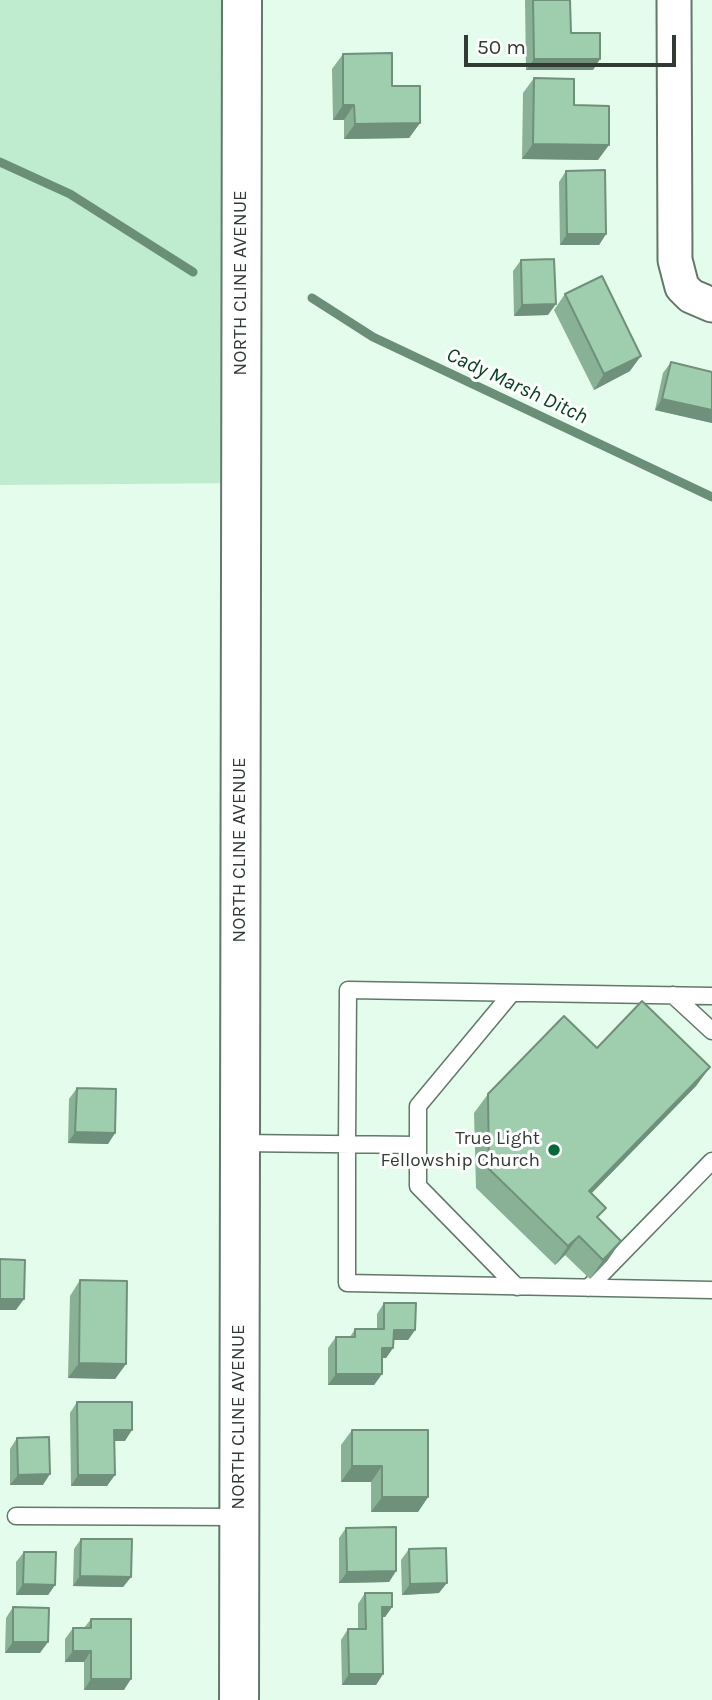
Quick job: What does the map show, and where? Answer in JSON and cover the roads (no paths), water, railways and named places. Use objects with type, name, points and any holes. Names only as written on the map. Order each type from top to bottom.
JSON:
[{"type":"street","name":"NORTH CLINE AVENUE","points":[[239,1700],[242,0]]},
{"type":"street","points":[[674,0],[675,260],[682,288],[691,296],[712,305]]},
{"type":"lane","points":[[712,996],[348,990],[347,1144],[347,1283],[712,1290]]},
{"type":"lane","points":[[512,993],[418,1106],[418,1186],[517,1287]]},
{"type":"lane","points":[[673,995],[712,1031]]},
{"type":"lane","points":[[239,1143],[418,1145]]},
{"type":"lane","points":[[588,1288],[712,1161]]},
{"type":"lane","points":[[16,1516],[239,1517]]},
{"type":"waterway","name":"Cady Marsh Ditch","points":[[0,162],[70,194],[193,272]]},
{"type":"waterway","name":"Cady Marsh Ditch","points":[[312,298],[373,337],[712,497]]},
{"type":"place","name":"True Light Fellowship Church","points":[[554,1150]]}]
